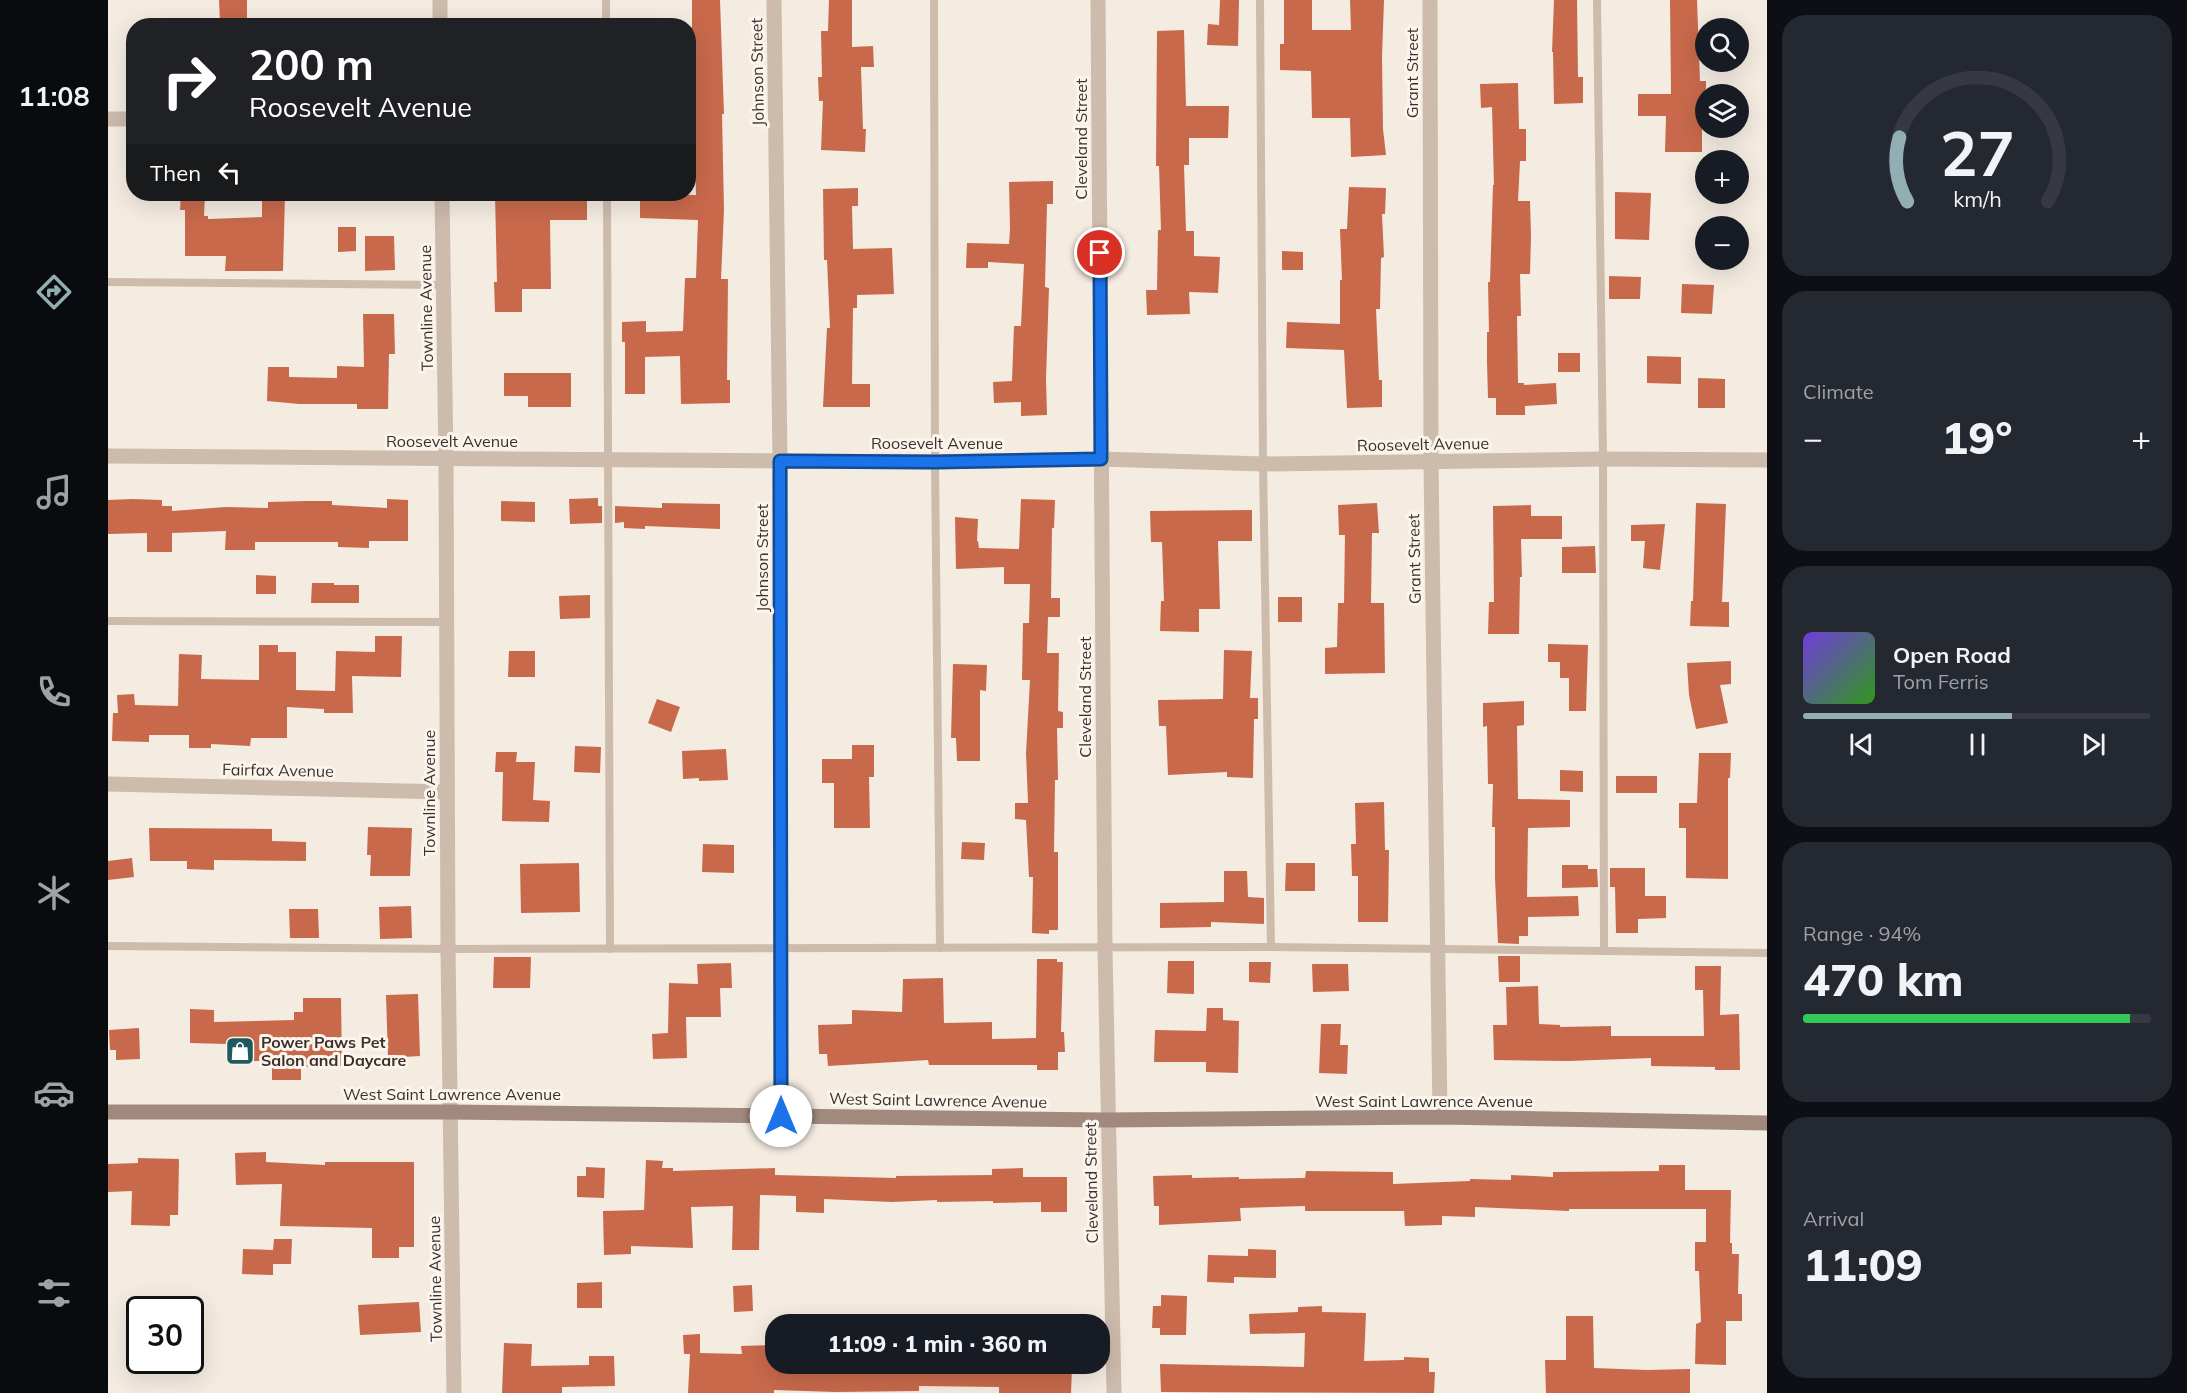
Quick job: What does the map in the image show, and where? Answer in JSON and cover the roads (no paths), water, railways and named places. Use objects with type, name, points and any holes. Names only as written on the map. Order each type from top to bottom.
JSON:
[{"type":"street","points":[[440,0],[440,18]]},
{"type":"street","name":"Johnson Street","points":[[774,0],[780,461],[781,1116]]},
{"type":"street","name":"Cleveland Street","points":[[1098,0],[1105,949],[1114,1393]]},
{"type":"street","name":"Grant Street","points":[[1430,0],[1431,462],[1440,1117]]},
{"type":"street","points":[[108,119],[126,119]]},
{"type":"street","name":"Townline Avenue","points":[[442,201],[445,285],[448,949],[454,1393]]},
{"type":"street","name":"Roosevelt Avenue","points":[[108,456],[935,462],[1101,459],[1263,464],[1603,459],[1767,460]]},
{"type":"street","name":"Fairfax Avenue","points":[[108,784],[447,792]]},
{"type":"street","name":"West Saint Lawrence Avenue","points":[[108,1112],[451,1112],[1107,1120],[1440,1117],[1767,1123]]},
{"type":"lane","points":[[606,0],[606,18]]},
{"type":"lane","points":[[934,0],[935,462],[940,948]]},
{"type":"lane","points":[[1260,0],[1263,464],[1271,947]]},
{"type":"lane","points":[[1597,0],[1603,459],[1604,951]]},
{"type":"lane","points":[[607,201],[610,949]]},
{"type":"lane","points":[[108,282],[445,285]]},
{"type":"lane","points":[[108,621],[446,622]]},
{"type":"lane","points":[[108,946],[448,949],[1271,947],[1767,953]]},
{"type":"place","name":"Power Paws Pet Salon and Daycare","points":[[240,1051]]}]
